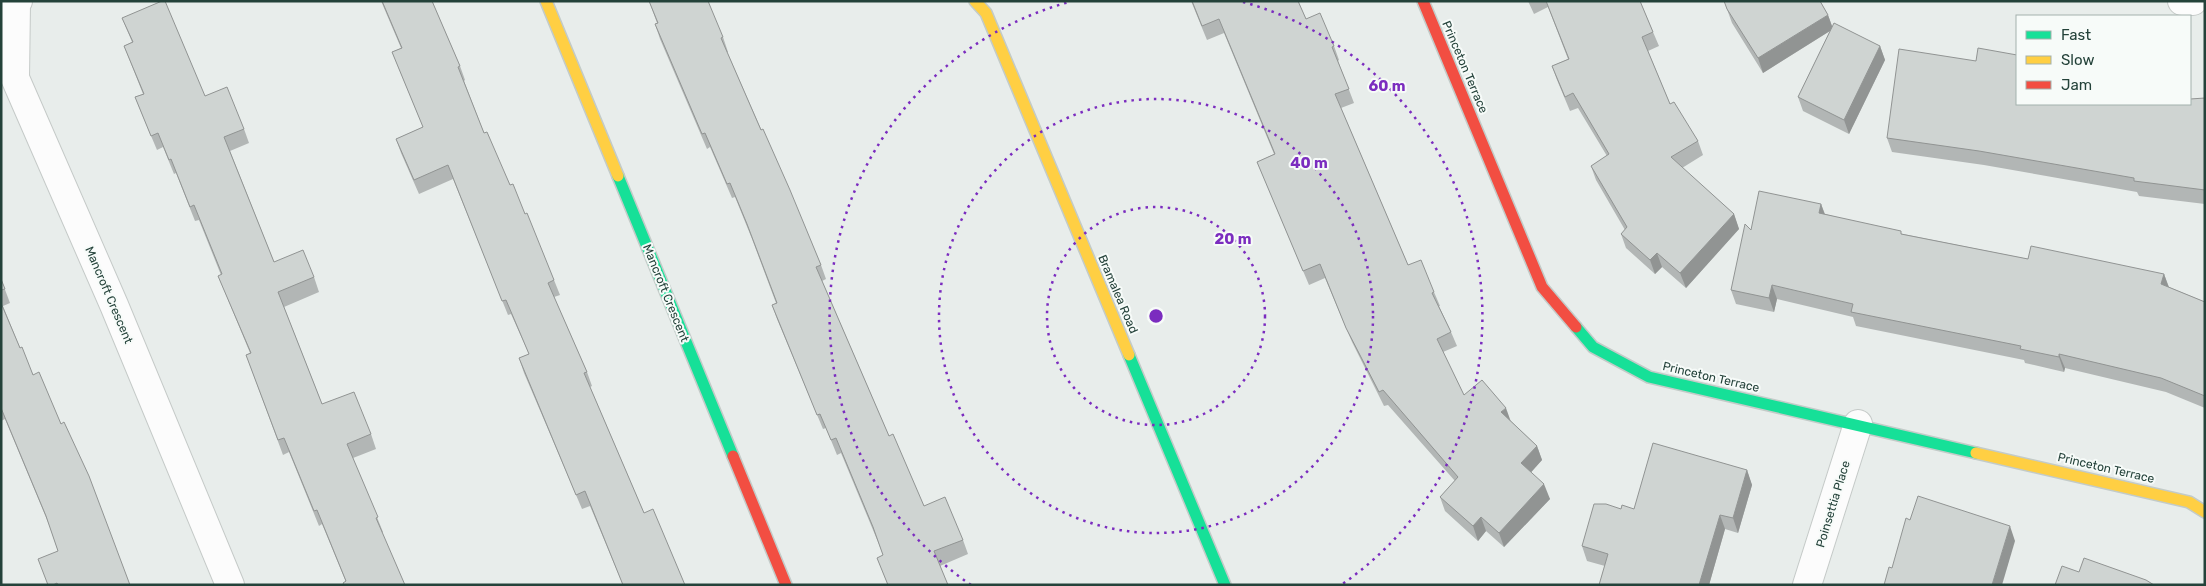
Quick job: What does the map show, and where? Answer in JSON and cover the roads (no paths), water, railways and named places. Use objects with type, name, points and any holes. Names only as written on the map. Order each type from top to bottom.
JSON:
[{"type":"street","name":"Mancroft Crescent","points":[[18,1],[16,3],[15,78],[110,296],[230,585]]},
{"type":"street","name":"Mancroft Crescent","points":[[546,1],[786,585]]},
{"type":"street","name":"Bramalea Road","points":[[975,1],[986,13],[1225,585]]},
{"type":"street","points":[[986,13],[989,1]]},
{"type":"street","name":"Princeton Terrace","points":[[1423,1],[1542,287],[1593,347],[1649,377],[2189,502],[2205,512]]},
{"type":"street","points":[[2182,1],[2193,1]]},
{"type":"street","name":"Poinsettia Place","points":[[1808,585],[1858,424]]}]
